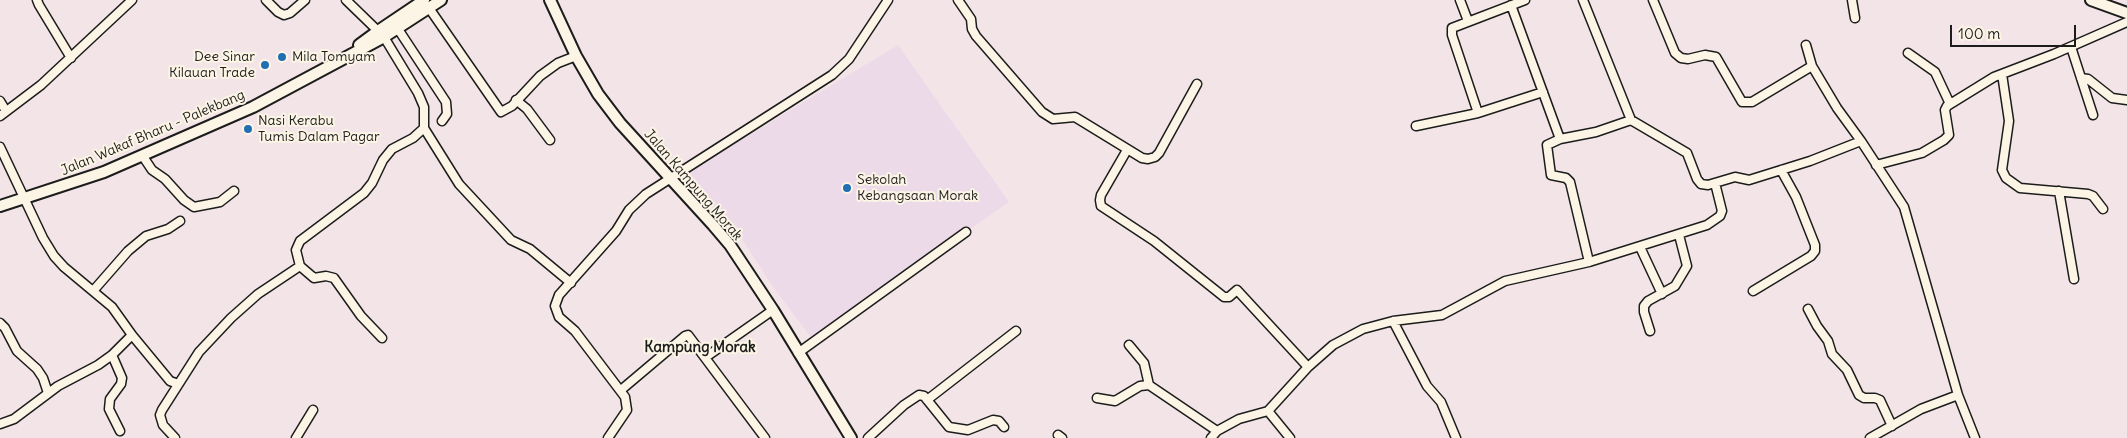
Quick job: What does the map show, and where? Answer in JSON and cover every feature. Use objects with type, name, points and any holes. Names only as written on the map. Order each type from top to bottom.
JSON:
[{"type":"main road","name":"Jalan Wakaf Bharu - Palekbang","points":[[0,206],[104,172],[252,107],[339,62],[426,4],[441,0]]},
{"type":"main road","name":"Jalan Kampung Morak","points":[[550,0],[576,56],[608,108],[730,245],[850,438]]},
{"type":"main road","points":[[2091,0],[2127,13]]},
{"type":"main road","name":"Jalan Wakaf Bharu - Palekbang","points":[[381,34],[398,29],[426,4]]},
{"type":"street","points":[[38,0],[39,5],[71,58]]},
{"type":"street","points":[[0,116],[41,85],[132,0]]},
{"type":"street","points":[[266,0],[278,12],[284,15],[290,13],[305,0]]},
{"type":"street","points":[[346,0],[381,34],[418,93],[424,107],[424,128],[459,184],[504,233],[512,240],[530,249],[571,283]]},
{"type":"street","points":[[608,438],[627,410],[625,397],[575,331],[559,317],[556,311],[556,300],[616,230],[629,210],[646,194],[832,75],[849,59],[888,0]]},
{"type":"street","points":[[958,0],[971,19],[972,29],[976,36],[1042,112],[1053,120],[1075,117],[1142,158],[1148,159],[1159,153],[1197,84]]},
{"type":"street","points":[[1460,0],[1468,21]]},
{"type":"street","points":[[1478,113],[1451,31],[1455,26],[1525,0]]},
{"type":"street","points":[[1583,0],[1631,120],[1687,153],[1697,179],[1701,184],[1715,183],[1735,177],[1747,180],[1861,141]]},
{"type":"street","points":[[1653,0],[1675,53],[1681,58],[1688,59],[1711,55],[1716,57],[1739,99],[1746,104],[1812,66]]},
{"type":"street","points":[[1852,0],[1855,18]]},
{"type":"street","points":[[426,4],[501,112],[516,100],[532,82],[548,70],[558,63],[576,56]]},
{"type":"street","points":[[1511,5],[1560,139]]},
{"type":"street","points":[[1876,165],[1922,153],[1947,138],[1949,131],[1945,110],[1950,104],[2002,74],[2071,47],[2127,22]]},
{"type":"street","points":[[398,29],[446,102],[446,114],[442,122]]},
{"type":"street","points":[[1806,45],[1812,66],[1837,108],[1904,207],[1958,395],[1975,438]]},
{"type":"street","points":[[2071,47],[2093,115]]},
{"type":"street","points":[[1908,53],[1934,70],[1950,104]]},
{"type":"street","points":[[2002,74],[2009,121],[2002,170],[2011,184],[2020,188],[2093,196],[2103,209]]},
{"type":"street","points":[[2081,78],[2088,78],[2112,98],[2127,100]]},
{"type":"street","points":[[1416,126],[1478,113],[1543,92]]},
{"type":"street","points":[[516,100],[527,109],[550,140]]},
{"type":"street","points":[[0,101],[6,110]]},
{"type":"street","points":[[1589,262],[1568,180],[1553,177],[1550,173],[1548,145],[1560,139],[1596,132],[1631,120]]},
{"type":"street","points":[[382,338],[361,316],[334,278],[326,276],[314,278],[300,266],[296,250],[300,241],[364,193],[372,183],[383,160],[392,149],[413,138],[424,128]]},
{"type":"street","points":[[0,147],[43,238],[54,256],[64,267],[112,307],[132,335],[170,381],[178,384]]},
{"type":"street","points":[[1127,150],[1101,195],[1101,206],[1154,242],[1224,297],[1227,298],[1237,290],[1308,367]]},
{"type":"street","points":[[142,155],[152,170],[194,207],[220,202],[234,191]]},
{"type":"street","points":[[1753,291],[1811,256],[1815,251],[1815,245],[1796,197],[1780,170]]},
{"type":"street","points":[[1211,438],[1218,430],[1239,419],[1268,411],[1308,367],[1333,345],[1363,329],[1393,321],[1442,315],[1505,281],[1589,262],[1707,226],[1720,216],[1722,209],[1715,183]]},
{"type":"street","points":[[2060,191],[2074,279]]},
{"type":"street","points":[[93,291],[128,251],[146,236],[169,228],[180,221]]},
{"type":"street","points":[[798,352],[966,232]]},
{"type":"street","points":[[1650,331],[1644,306],[1648,301],[1675,286],[1687,266],[1679,236]]},
{"type":"street","points":[[1640,247],[1662,294]]},
{"type":"street","points":[[175,438],[163,425],[160,415],[164,405],[200,352],[231,318],[258,294],[300,266]]},
{"type":"street","points":[[1808,309],[1828,341],[1832,355],[1847,370],[1858,393],[1864,398],[1880,400],[1892,426]]},
{"type":"street","points":[[706,357],[772,310]]},
{"type":"street","points":[[1393,321],[1427,386],[1441,402],[1456,438]]},
{"type":"street","points":[[0,323],[5,328],[17,351],[37,368],[44,378],[48,393]]},
{"type":"street","points":[[927,400],[1016,331]]},
{"type":"street","points":[[0,424],[14,419],[48,393],[112,355],[132,335]]},
{"type":"street","points":[[621,390],[686,335],[706,357],[765,438]]},
{"type":"street","points":[[1128,345],[1144,362],[1149,385]]},
{"type":"street","points":[[112,355],[122,378],[121,384],[110,399],[109,409],[120,431]]},
{"type":"street","points":[[1098,398],[1115,401],[1140,386],[1149,385],[1218,430]]},
{"type":"street","points":[[1870,438],[1921,409],[1958,395]]},
{"type":"street","points":[[868,438],[913,398],[920,396],[924,396],[948,427],[968,430],[993,420],[999,421],[1004,427]]},
{"type":"street","points":[[296,438],[312,410]]},
{"type":"street","points":[[1268,411],[1290,438]]},
{"type":"shaded area","name":"Sekolah Kebangsaan Morak","points":[[898,45],[1009,202],[812,339],[771,284],[738,233],[683,175]]},
{"type":"place","name":"Mila Tomyam","points":[[282,57]]},
{"type":"place","name":"Dee Sinar Kilauan Trade","points":[[265,65]]},
{"type":"place","name":"Nasi Kerabu Tumis Dalam Pagar","points":[[248,129]]},
{"type":"place","name":"Sekolah Kebangsaan Morak","points":[[847,188]]},
{"type":"district","name":"Kampung Morak","points":[[700,348]]}]
